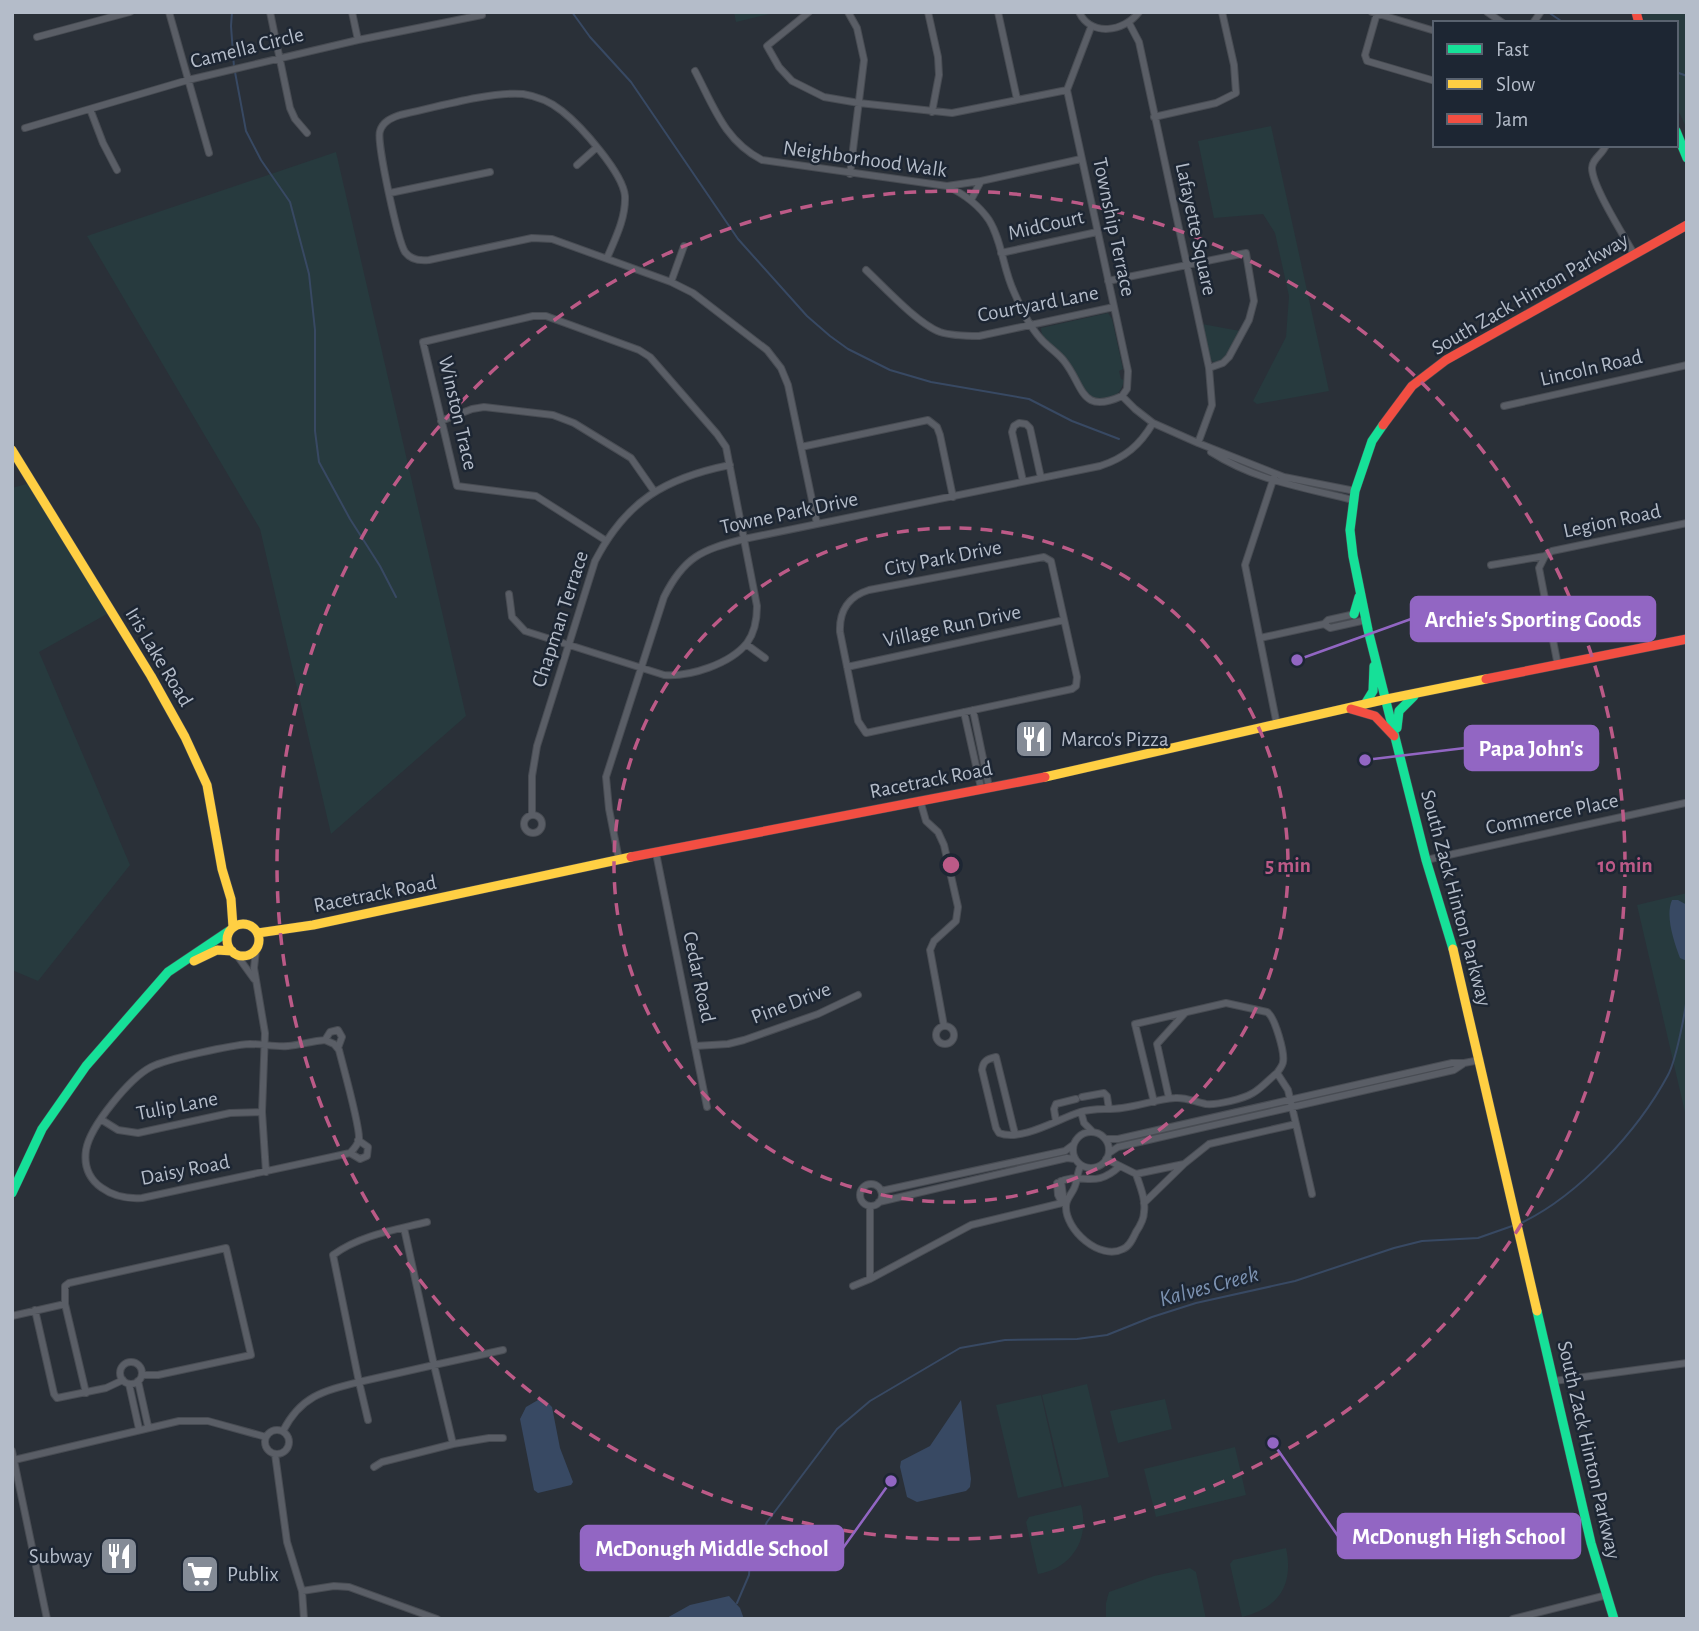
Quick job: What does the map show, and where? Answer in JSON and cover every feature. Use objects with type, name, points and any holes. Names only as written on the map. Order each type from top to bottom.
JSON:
[{"type":"street","points":[[37,37],[130,12]]},
{"type":"street","points":[[169,12],[209,153]]},
{"type":"street","points":[[270,12],[290,108],[307,134]]},
{"type":"street","points":[[352,12],[358,40]]},
{"type":"street","points":[[809,12],[767,46],[779,67],[792,81],[824,97],[952,113],[1067,90],[1091,27]]},
{"type":"street","points":[[848,12],[858,28],[864,60],[850,174]]},
{"type":"street","points":[[928,12],[938,57],[939,75],[932,111]]},
{"type":"street","points":[[998,12],[1017,99]]},
{"type":"street","points":[[1079,12],[1091,27],[1113,29],[1129,23],[1139,12]]},
{"type":"street","points":[[1154,117],[1216,103],[1236,93],[1234,65],[1222,12]]},
{"type":"street","points":[[1433,29],[1395,15],[1374,13],[1366,55],[1367,61],[1433,80]]},
{"type":"street","name":"Camella Circle","points":[[24,128],[188,80],[481,14]]},
{"type":"street","name":"Lafayette Square","points":[[1129,23],[1139,42],[1209,368],[1212,405],[1198,443]]},
{"type":"street","name":"Neighborhood Walk","points":[[695,71],[725,129],[747,152],[762,160],[947,186],[971,200],[989,221],[1014,292],[1039,337],[1064,361],[1088,399],[1097,403],[1110,402],[1122,396]]},
{"type":"street","name":"Township Terrace","points":[[1067,90],[1128,371],[1127,389],[1122,396]]},
{"type":"street","points":[[607,258],[624,212],[624,191],[612,166],[562,110],[536,97],[521,94],[500,95],[400,115],[388,120],[379,134],[401,243],[404,250],[416,259],[429,260],[532,238],[552,239],[671,282],[693,293],[753,339],[774,358],[788,385],[817,524]]},
{"type":"street","points":[[90,109],[117,170]]},
{"type":"street","points":[[1678,136],[1687,158]]},
{"type":"street","points":[[1606,147],[1604,153],[1591,166],[1594,180],[1634,254]]},
{"type":"street","points":[[577,165],[596,148]]},
{"type":"street","points":[[947,186],[1081,159]]},
{"type":"street","points":[[390,193],[490,172]]},
{"type":"street","points":[[971,200],[981,181]]},
{"type":"street","name":"South Zack Hinton Parkway","points":[[1614,1619],[1591,1543],[1456,957],[1426,860],[1373,650],[1350,530],[1354,496],[1372,441],[1412,386],[1446,360],[1687,225]]},
{"type":"street","name":"MidCourt","points":[[1001,253],[1097,232]]},
{"type":"street","points":[[671,282],[684,246]]},
{"type":"street","points":[[1108,281],[1246,253],[1254,301],[1250,320],[1229,357],[1223,363],[1209,368]]},
{"type":"street","name":"Courtyard Lane","points":[[866,270],[920,320],[938,331],[960,336],[979,336],[1114,307]]},
{"type":"street","name":"Winston Trace","points":[[606,541],[536,496],[457,486],[423,342],[533,316],[547,316],[650,357],[726,447],[757,606],[755,626],[746,644]]},
{"type":"street","name":"Lincoln Road","points":[[1504,406],[1687,365]]},
{"type":"street","points":[[1122,396],[1153,423],[1198,443],[1228,462],[1274,478],[1354,496]]},
{"type":"street","points":[[441,421],[484,407],[553,415],[574,424],[631,458],[654,491]]},
{"type":"street","points":[[801,447],[928,420],[940,435],[953,497]]},
{"type":"street","points":[[1023,481],[1012,432],[1018,423],[1026,424],[1030,428],[1041,478]]},
{"type":"street","name":"Towne Park Drive","points":[[619,860],[606,777],[664,597],[674,577],[688,562],[703,552],[744,539],[1113,462],[1137,446],[1153,423]]},
{"type":"street","name":"Iris Lake Road","points":[[12,450],[186,737],[206,785],[222,869],[231,900],[231,930]]},
{"type":"street","name":"Chapman Terrace","points":[[532,815],[531,776],[537,746],[595,561],[606,541],[619,522],[654,491],[701,471],[730,465]]},
{"type":"street","points":[[1274,478],[1245,565],[1277,725]]},
{"type":"street","name":"Legion Road","points":[[1492,565],[1545,556],[1552,551],[1687,523]]},
{"type":"street","name":"Legion Road","points":[[1545,556],[1539,568],[1559,666]]},
{"type":"street","name":"City Park Drive","points":[[1044,557],[1051,561],[1077,677],[1076,686],[1072,689],[866,733],[858,721],[847,667],[839,621],[849,601],[858,594],[1044,557]]},
{"type":"street","points":[[1354,614],[1360,592]]},
{"type":"street","points":[[509,594],[512,617],[525,631],[664,675],[685,675],[713,666],[746,644],[765,658]]},
{"type":"street","points":[[1260,638],[1324,624],[1328,620],[1354,614],[1365,616]]},
{"type":"street","points":[[1324,624],[1330,628],[1365,616]]},
{"type":"street","name":"Village Run Drive","points":[[847,667],[1064,620]]},
{"type":"street","name":"Racetrack Road","points":[[258,933],[304,927],[619,860],[1089,768],[1387,699],[1687,639]]},
{"type":"street","points":[[1363,705],[1372,697],[1374,689],[1373,650]]},
{"type":"street","points":[[1397,740],[1399,711],[1410,698],[1417,695]]},
{"type":"street","points":[[1346,709],[1376,716],[1397,740]]},
{"type":"street","points":[[973,710],[985,788]]},
{"type":"street","points":[[964,712],[985,788]]},
{"type":"street","points":[[920,800],[926,821],[938,832],[944,845],[958,907],[954,923],[934,941],[930,950],[944,1026]]},
{"type":"street","name":"Commerce Place","points":[[1426,860],[1685,803]]},
{"type":"street","name":"Cedar Road","points":[[656,853],[707,1107]]},
{"type":"street","name":"Iris Lake Road","points":[[231,900],[250,925]]},
{"type":"street","points":[[12,1193],[42,1129],[67,1089],[176,965],[241,924],[250,925],[258,933],[253,958],[265,1045],[262,1112],[266,1172]]},
{"type":"street","name":"Racetrack Road","points":[[257,948],[304,927]]},
{"type":"street","points":[[231,930],[228,942],[255,980]]},
{"type":"street","points":[[163,980],[213,952],[223,949],[247,955],[257,948]]},
{"type":"street","name":"Pine Drive","points":[[695,1046],[744,1040],[818,1014],[858,995]]},
{"type":"street","points":[[1015,1134],[996,1057],[988,1058],[982,1070],[996,1128],[1002,1135],[1015,1134],[1081,1112],[1154,1102],[1169,1098],[1184,1098],[1210,1104],[1255,1092],[1277,1073],[1283,1064],[1272,1015],[1233,1002],[1135,1024],[1154,1102]]},
{"type":"street","points":[[1169,1098],[1157,1044],[1185,1013]]},
{"type":"street","name":"Daisy Road","points":[[338,1030],[342,1037],[338,1048],[358,1140],[368,1147],[367,1156],[360,1159],[350,1153],[134,1199],[114,1196],[99,1186],[87,1165],[88,1143],[102,1120],[135,1079],[155,1064],[240,1045],[293,1045],[325,1041],[330,1032],[338,1030]]},
{"type":"street","points":[[325,1041],[338,1048]]},
{"type":"street","points":[[1073,1145],[1075,1159],[1080,1165],[1094,1168],[1100,1166],[1118,1147],[1452,1063],[1480,1060]]},
{"type":"street","points":[[1277,1073],[1288,1090],[1292,1103],[1312,1194]]},
{"type":"street","points":[[1056,1121],[1056,1104],[1079,1098],[1104,1093],[1109,1109]]},
{"type":"street","points":[[1106,1139],[1118,1139],[1292,1103]]},
{"type":"street","name":"Tulip Lane","points":[[102,1120],[118,1130],[138,1133],[230,1113],[262,1112]]},
{"type":"street","points":[[1081,1112],[1084,1123],[1106,1139],[1108,1156],[1120,1166],[1136,1174],[1184,1164]]},
{"type":"street","points":[[870,1206],[861,1200],[863,1188],[872,1185],[881,1191],[1065,1151],[1081,1134],[1084,1123]]},
{"type":"street","points":[[1144,1203],[1209,1144],[1296,1124]]},
{"type":"street","points":[[1081,1134],[1092,1131]]},
{"type":"street","points":[[350,1153],[358,1140]]},
{"type":"street","points":[[870,1206],[1067,1158],[1075,1159]]},
{"type":"street","points":[[853,1286],[971,1225],[1063,1202],[1074,1188],[1080,1165]]},
{"type":"street","points":[[1120,1166],[1101,1179],[1061,1181],[1056,1186],[1072,1228],[1100,1250],[1123,1250],[1129,1245],[1144,1214],[1144,1203],[1136,1174]]},
{"type":"street","points":[[1060,1191],[1074,1188]]},
{"type":"street","points":[[879,1202],[881,1191]]},
{"type":"street","points":[[870,1206],[870,1279]]},
{"type":"street","points":[[368,1420],[333,1255],[346,1245],[427,1222]]},
{"type":"street","points":[[404,1228],[453,1444]]},
{"type":"street","points":[[35,1310],[57,1398],[86,1393],[140,1378],[251,1355],[226,1248],[69,1283],[63,1291],[65,1304],[86,1393]]},
{"type":"street","points":[[12,1316],[65,1304]]},
{"type":"street","points":[[283,1431],[290,1417],[320,1392],[503,1350]]},
{"type":"street","points":[[139,1429],[121,1370],[128,1363],[138,1365],[148,1426]]},
{"type":"street","points":[[1554,1381],[1687,1363]]},
{"type":"street","points":[[14,1460],[148,1426],[194,1420],[266,1437]]},
{"type":"street","points":[[266,1437],[272,1431],[283,1431],[289,1437],[289,1446],[284,1452],[275,1454]]},
{"type":"street","points":[[266,1437],[267,1448],[275,1454],[287,1542],[302,1591],[304,1619]]},
{"type":"street","points":[[374,1467],[382,1462],[453,1444],[503,1438]]},
{"type":"street","points":[[12,1451],[47,1619]]},
{"type":"street","points":[[302,1591],[334,1586],[349,1587],[437,1619]]},
{"type":"street","points":[[1513,1619],[1607,1595]]},
{"type":"green space","points":[[734,12],[778,12],[736,22]]},
{"type":"green space","points":[[1641,12],[1687,12],[1687,129],[1678,110],[1678,21],[1644,21]]},
{"type":"green space","points":[[1271,126],[1329,391],[1257,404],[1253,401],[1286,337],[1289,296],[1275,233],[1263,214],[1214,218],[1198,141]]},
{"type":"green space","points":[[336,152],[466,716],[331,834],[260,529],[87,236]]},
{"type":"green space","points":[[1108,313],[1112,319],[1123,369],[1119,371],[1121,379],[1124,380],[1121,390],[1115,395],[1097,401],[1085,390],[1062,355],[1044,337],[1041,328]]},
{"type":"green space","points":[[1202,324],[1240,331],[1223,359],[1213,362],[1210,359]]},
{"type":"green space","points":[[30,483],[114,610],[39,652],[130,865],[38,981],[12,970],[12,488]]},
{"type":"green space","points":[[1687,893],[1687,1121],[1637,905]]},
{"type":"green space","points":[[1087,1384],[1109,1477],[1064,1487],[1042,1395]]},
{"type":"green space","points":[[1041,1395],[1062,1487],[1018,1498],[996,1405]]},
{"type":"green space","points":[[1165,1399],[1172,1429],[1118,1443],[1110,1411]]},
{"type":"green space","points":[[1235,1447],[1246,1495],[1156,1517],[1144,1469]]},
{"type":"green space","points":[[1081,1505],[1083,1529],[1076,1550],[1061,1565],[1038,1574],[1026,1522],[1029,1517]]},
{"type":"green space","points":[[1286,1548],[1288,1573],[1281,1593],[1266,1608],[1242,1617],[1230,1564],[1233,1560]]},
{"type":"green space","points":[[1190,1568],[1196,1572],[1206,1619],[1106,1619],[1109,1592],[1154,1576]]},
{"type":"water","points":[[1672,900],[1687,905],[1687,961],[1680,958],[1673,937],[1669,914]]},
{"type":"water","points":[[538,1400],[545,1400],[552,1407],[560,1448],[573,1482],[571,1485],[538,1493],[534,1490],[520,1419],[526,1407]]},
{"type":"water","points":[[961,1400],[970,1487],[966,1491],[917,1502],[907,1497],[901,1461],[930,1446]]},
{"type":"water","points":[[729,1596],[740,1608],[744,1619],[665,1619],[690,1605]]},
{"type":"waterway","points":[[232,12],[234,67]]},
{"type":"waterway","points":[[572,12],[590,37],[631,82],[738,239],[807,316],[830,336],[848,349],[890,370],[931,382],[1029,399],[1072,421],[1119,439]]},
{"type":"waterway","points":[[632,12],[641,12]]},
{"type":"waterway","points":[[1548,12],[1561,21]]},
{"type":"waterway","points":[[235,72],[246,131],[261,160],[290,202],[309,274],[315,330],[315,431],[319,462],[396,597]]},
{"type":"waterway","points":[[1678,73],[1687,76]]},
{"type":"waterway","name":"Kalves Creek","points":[[1521,1223],[1564,1196],[1585,1179],[1605,1160],[1640,1118],[1671,1068],[1687,996]]},
{"type":"waterway","name":"Kalves Creek","points":[[737,1603],[749,1575],[750,1559],[767,1522],[837,1429],[870,1401],[960,1348],[1005,1340],[1077,1339],[1107,1335],[1196,1303],[1295,1281],[1394,1248],[1422,1241],[1478,1238],[1515,1225]]},
{"type":"traffic: fast","points":[[1678,136],[1687,158]]},
{"type":"traffic: fast","points":[[1383,425],[1372,441],[1355,491],[1350,530],[1353,556],[1368,630],[1426,860],[1453,949]]},
{"type":"traffic: fast","points":[[1354,614],[1359,597]]},
{"type":"traffic: fast","points":[[1365,704],[1373,691],[1374,666]]},
{"type":"traffic: fast","points":[[1397,728],[1399,711],[1414,696]]},
{"type":"traffic: fast","points":[[12,1193],[42,1129],[86,1066],[168,972],[229,931]]},
{"type":"traffic: fast","points":[[1537,1311],[1591,1543],[1614,1619]]},
{"type":"traffic: slow","points":[[12,450],[151,676],[185,737],[207,785],[222,869],[231,899],[233,927]]},
{"type":"traffic: slow","points":[[1045,777],[1486,679]]},
{"type":"traffic: slow","points":[[258,933],[313,925],[631,857]]},
{"type":"traffic: slow","points":[[243,924],[254,929],[259,940],[254,951],[243,956],[232,951],[227,940],[232,929],[243,924]]},
{"type":"traffic: slow","points":[[1453,949],[1537,1311]]},
{"type":"traffic: slow","points":[[194,961],[217,950],[232,951]]},
{"type":"traffic: jam","points":[[1636,12],[1638,21]]},
{"type":"traffic: jam","points":[[1383,425],[1412,386],[1446,360],[1687,225]]},
{"type":"traffic: jam","points":[[1486,679],[1687,639]]},
{"type":"traffic: jam","points":[[1351,709],[1375,716],[1394,736]]},
{"type":"traffic: jam","points":[[631,857],[1045,777]]},
{"type":"place","name":"Archie's Sporting Goods","points":[[1297,660]]},
{"type":"place","name":"Marco's Pizza","points":[[1034,739]]},
{"type":"place","name":"Papa John's","points":[[1365,760]]},
{"type":"place","name":"McDonugh High School","points":[[1273,1443]]},
{"type":"place","name":"McDonugh Middle School","points":[[891,1481]]},
{"type":"place","name":"Subway","points":[[119,1556]]},
{"type":"place","name":"Publix","points":[[200,1574]]}]
